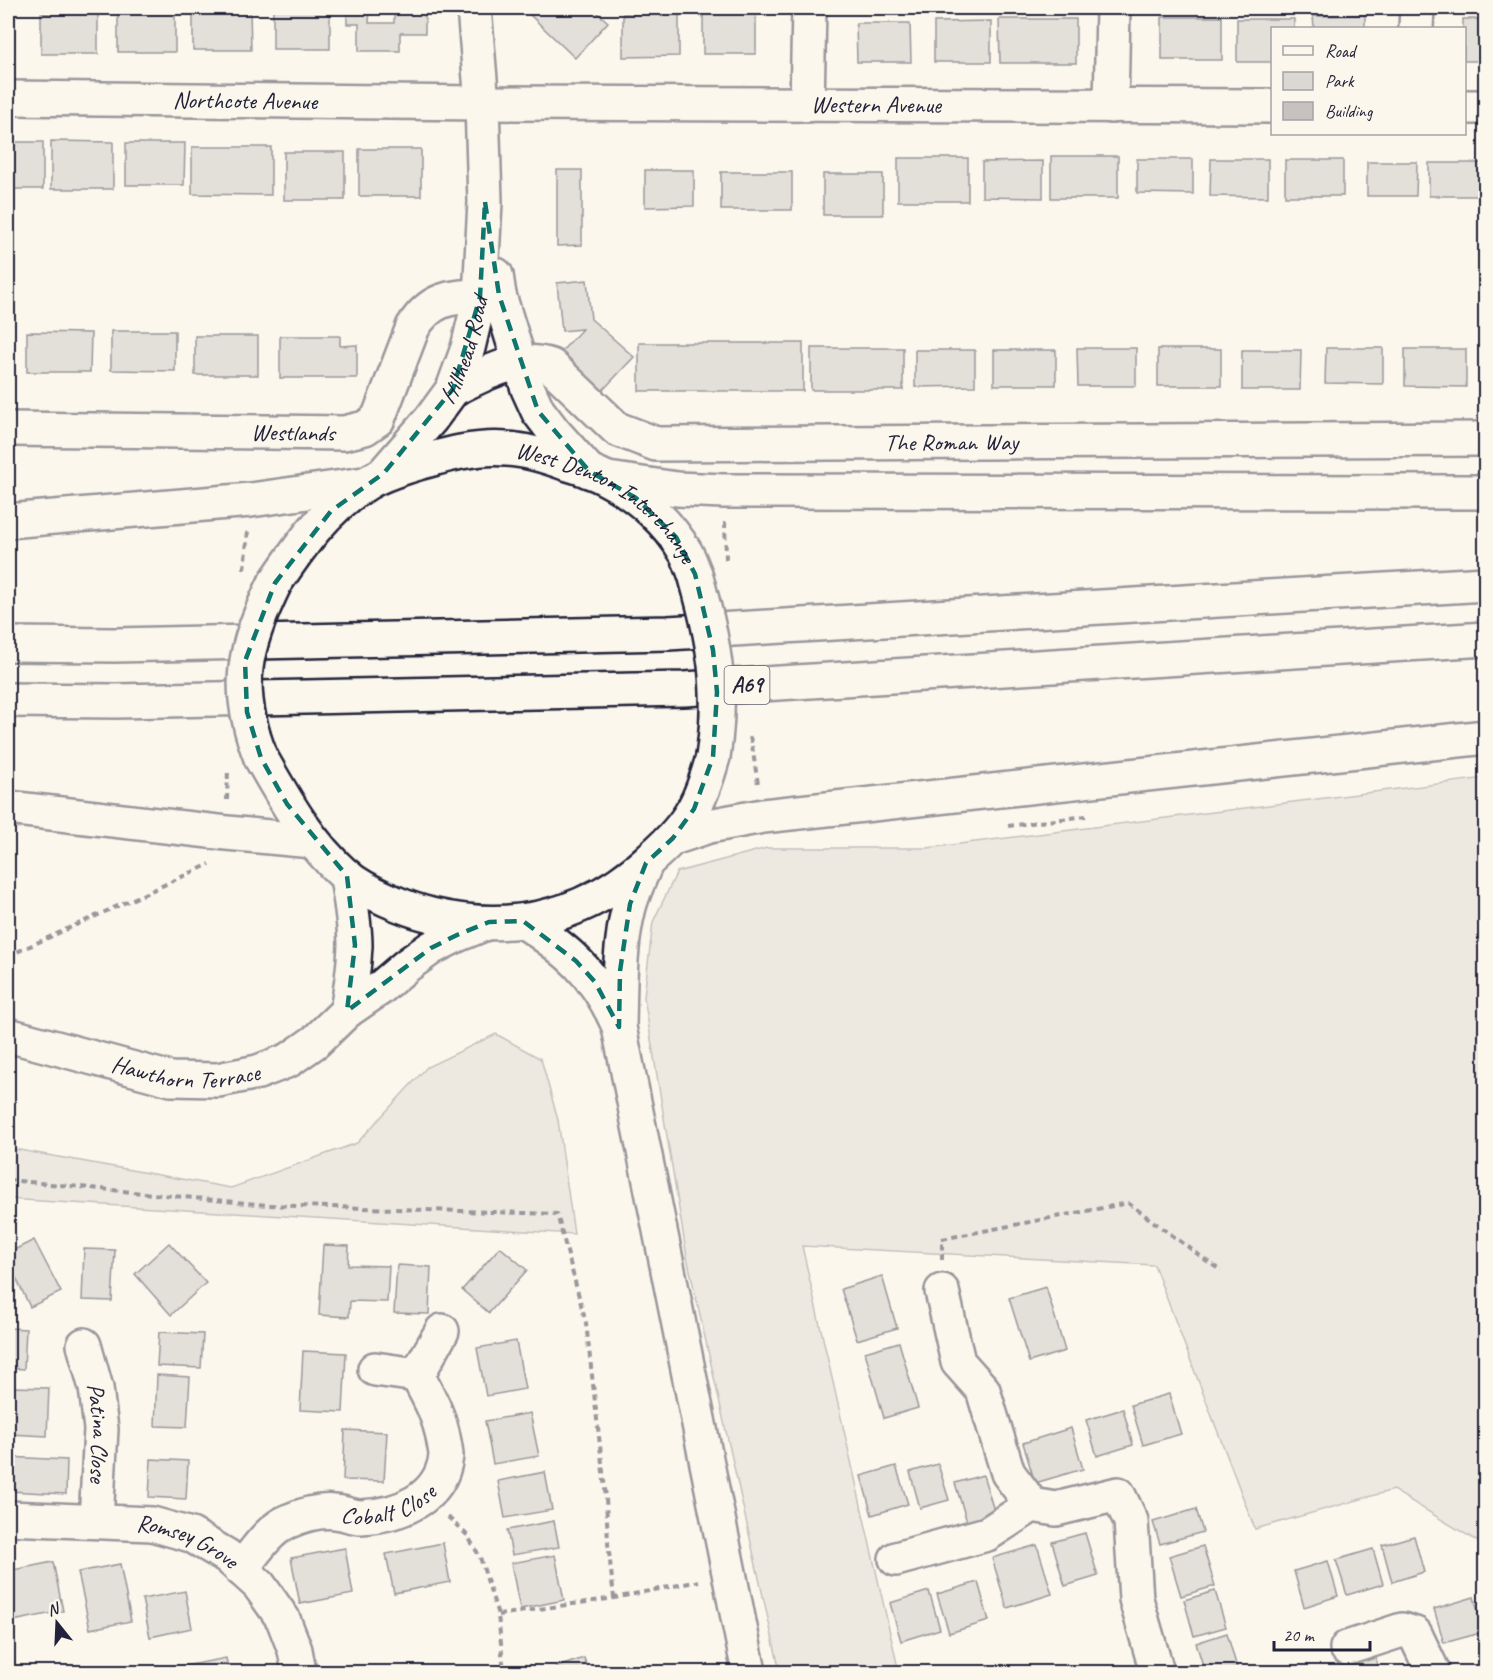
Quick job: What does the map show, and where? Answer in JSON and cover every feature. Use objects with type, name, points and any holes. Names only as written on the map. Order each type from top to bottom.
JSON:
[{"type":"main road","name":"Hillhead Road","points":[[474,8],[482,103],[490,296],[521,362],[528,390],[538,411],[554,432],[598,475]]},
{"type":"main road","points":[[807,105],[809,8]]},
{"type":"main road","points":[[1112,106],[1113,8]]},
{"type":"main road","points":[[1416,27],[1417,8]]},
{"type":"main road","name":"Northcote Avenue","points":[[8,98],[482,103]]},
{"type":"main road","name":"Western Avenue","points":[[482,103],[1271,106]]},
{"type":"main road","points":[[1466,107],[1485,107]]},
{"type":"main road","name":"Hillhead Road","points":[[374,479],[431,419],[453,389],[490,296]]},
{"type":"main road","name":"Westlands","points":[[8,429],[344,433],[365,428],[378,419],[413,327],[420,315],[431,306],[448,298],[490,296]]},
{"type":"main road","name":"The Roman Way","points":[[453,389],[493,371],[521,362],[540,362],[551,366],[617,429],[656,444],[1485,439]]},
{"type":"main road","name":"West Denton Interchange","points":[[506,449],[540,454],[598,475],[636,498],[659,518],[687,554],[704,607],[713,650],[717,692],[717,726],[713,757],[706,782],[694,809],[673,838],[618,886],[589,902],[555,915],[523,921],[454,920],[417,911],[381,896],[347,876],[312,841],[287,804],[261,758],[252,735],[244,687],[245,661],[262,609],[275,583],[299,548],[331,511],[374,479],[437,458],[473,450],[506,449]]},
{"type":"main road","points":[[598,475],[677,489],[724,490],[1485,492]]},
{"type":"main road","points":[[8,521],[251,500],[374,479]]},
{"type":"main road","points":[[8,644],[115,645],[668,633],[1485,584]]},
{"type":"main road","name":"A69","points":[[8,700],[116,701],[684,689],[1485,639]]},
{"type":"main road","points":[[673,838],[709,826],[763,816],[1485,737]]},
{"type":"main road","points":[[8,808],[312,841]]},
{"type":"main road","points":[[619,1027],[623,934],[630,904],[646,863]]},
{"type":"main road","points":[[347,876],[355,945],[347,1011]]},
{"type":"main road","points":[[523,921],[554,941],[595,981],[619,1027],[749,1672]]},
{"type":"main road","name":"Hawthorn Terrace","points":[[8,1035],[171,1079],[218,1080],[258,1071],[289,1060],[316,1041],[347,1011],[431,948],[489,922]]},
{"type":"main road","points":[[942,1291],[958,1362],[983,1390],[1008,1473],[1032,1505]]},
{"type":"main road","points":[[375,1369],[417,1375],[442,1331]]},
{"type":"main road","name":"Patina Close","points":[[84,1346],[96,1388],[100,1430],[96,1521]]},
{"type":"main road","name":"Cobalt Close","points":[[241,1569],[267,1537],[286,1522],[310,1514],[334,1512],[358,1517],[387,1514],[407,1508],[425,1496],[439,1480],[446,1455],[436,1411],[417,1375]]},
{"type":"main road","points":[[896,1559],[987,1534],[1032,1505],[1056,1509],[1118,1494],[1131,1521],[1136,1599],[1157,1672]]},
{"type":"main road","name":"Romsey Grove","points":[[8,1518],[152,1524],[191,1535],[227,1556],[259,1585],[283,1619],[296,1650],[299,1672]]},
{"type":"main road","points":[[1347,1648],[1402,1630],[1409,1631],[1415,1634],[1433,1672]]},
{"type":"path","points":[[8,957],[210,865],[226,833],[229,762]]},
{"type":"path","points":[[8,1180],[267,1205],[557,1214],[586,1323],[606,1498],[614,1598]]},
{"type":"path","points":[[942,1291],[942,1239],[1128,1203],[1221,1271]]},
{"type":"path","points":[[425,1496],[467,1535],[480,1557],[498,1615],[504,1672]]},
{"type":"path","points":[[498,1615],[614,1598],[729,1576]]},
{"type":"highlighted area","points":[[485,202],[499,295],[538,411],[589,471],[636,498],[676,537],[695,574],[713,650],[717,692],[713,757],[694,809],[673,838],[646,863],[630,904],[620,971],[619,1027],[595,982],[576,961],[523,921],[489,922],[431,948],[347,1011],[355,945],[347,876],[287,804],[261,758],[247,712],[245,661],[275,583],[331,511],[384,473],[453,389],[480,297]]},
{"type":"green space","points":[[1485,778],[1485,1546],[1393,1490],[1255,1529],[1154,1265],[802,1246],[898,1668],[896,1672],[780,1672],[687,1257],[644,997],[653,922],[677,872],[767,848],[927,848]]},
{"type":"green space","points":[[496,1034],[541,1059],[558,1120],[574,1234],[8,1199],[8,1148],[231,1188],[357,1143],[427,1067]]},
{"type":"building","points":[[273,8],[330,8],[330,49],[273,49]]},
{"type":"building","points":[[347,8],[370,8],[369,23],[394,23],[394,8],[425,8],[425,33],[400,33],[400,51],[359,51],[359,24],[347,24]]},
{"type":"building","points":[[536,8],[592,8],[608,22],[575,58],[529,14]]},
{"type":"building","points":[[8,9],[14,9],[14,50],[8,50]]},
{"type":"building","points":[[193,9],[250,9],[251,50],[193,50]]},
{"type":"building","points":[[118,11],[175,11],[175,52],[118,52]]},
{"type":"building","points":[[41,13],[98,13],[98,54],[41,54]]},
{"type":"building","points":[[703,13],[756,13],[756,54],[703,54]]},
{"type":"building","points":[[623,14],[679,14],[679,56],[623,57]]},
{"type":"building","points":[[1365,15],[1365,27],[1314,27],[1313,16]]},
{"type":"building","points":[[1162,17],[1222,17],[1222,60],[1162,60]]},
{"type":"building","points":[[999,19],[1076,19],[1076,63],[1000,63]]},
{"type":"building","points":[[1237,19],[1294,19],[1294,27],[1271,27],[1271,62],[1237,62]]},
{"type":"building","points":[[1463,19],[1486,19],[1486,61],[1466,61],[1466,27],[1463,27]]},
{"type":"building","points":[[991,21],[991,62],[934,62],[934,22]]},
{"type":"building","points":[[856,23],[910,23],[911,62],[857,62]]},
{"type":"building","points":[[51,141],[113,142],[113,189],[51,189]]},
{"type":"building","points":[[8,142],[43,142],[43,189],[8,189]]},
{"type":"building","points":[[126,143],[185,143],[184,185],[126,185]]},
{"type":"building","points":[[192,147],[271,147],[271,195],[192,194]]},
{"type":"building","points":[[359,149],[421,149],[421,196],[359,196]]},
{"type":"building","points":[[284,152],[345,152],[345,200],[284,200]]},
{"type":"building","points":[[1051,156],[1118,156],[1118,198],[1051,198]]},
{"type":"building","points":[[898,158],[968,158],[968,201],[898,201]]},
{"type":"building","points":[[1137,159],[1193,159],[1193,194],[1137,193]]},
{"type":"building","points":[[1211,159],[1268,159],[1268,197],[1210,196]]},
{"type":"building","points":[[1285,160],[1343,160],[1343,196],[1285,196]]},
{"type":"building","points":[[1043,161],[1043,198],[982,197],[982,162]]},
{"type":"building","points":[[1367,162],[1417,162],[1416,196],[1367,196]]},
{"type":"building","points":[[1429,163],[1486,163],[1486,196],[1429,196]]},
{"type":"building","points":[[557,170],[582,170],[582,245],[557,246]]},
{"type":"building","points":[[645,170],[694,170],[694,206],[645,207]]},
{"type":"building","points":[[721,172],[792,172],[792,210],[721,210]]},
{"type":"building","points":[[823,174],[883,174],[883,215],[823,215]]},
{"type":"building","points":[[587,280],[591,319],[634,357],[602,391],[561,352],[582,329],[562,331],[557,283]]},
{"type":"building","points":[[111,331],[175,331],[175,371],[111,370]]},
{"type":"building","points":[[27,332],[91,333],[90,372],[27,372]]},
{"type":"building","points":[[195,336],[258,336],[258,375],[195,375]]},
{"type":"building","points":[[280,336],[340,336],[340,346],[357,345],[357,378],[280,378]]},
{"type":"building","points":[[639,343],[803,343],[803,391],[639,391]]},
{"type":"building","points":[[811,348],[903,348],[903,390],[811,390]]},
{"type":"building","points":[[1077,348],[1136,348],[1136,386],[1078,386]]},
{"type":"building","points":[[1326,348],[1383,348],[1383,384],[1325,383]]},
{"type":"building","points":[[1158,349],[1221,349],[1221,386],[1158,386]]},
{"type":"building","points":[[1405,349],[1466,349],[1466,387],[1405,386]]},
{"type":"building","points":[[915,350],[975,350],[975,386],[915,387]]},
{"type":"building","points":[[994,350],[1056,350],[1056,385],[994,385]]},
{"type":"building","points":[[1242,350],[1301,350],[1300,390],[1242,390]]},
{"type":"building","points":[[1482,350],[1486,350],[1486,386],[1482,386]]},
{"type":"building","points":[[34,1240],[61,1292],[30,1307],[8,1261],[8,1253]]},
{"type":"building","points":[[169,1243],[206,1283],[171,1315],[135,1274]]},
{"type":"building","points":[[323,1245],[349,1246],[348,1265],[389,1266],[387,1302],[350,1301],[349,1317],[319,1315]]},
{"type":"building","points":[[500,1247],[527,1270],[489,1313],[462,1290]]},
{"type":"building","points":[[84,1249],[115,1250],[112,1301],[82,1300]]},
{"type":"building","points":[[397,1265],[431,1267],[429,1314],[394,1313]]},
{"type":"building","points":[[882,1276],[897,1328],[857,1340],[841,1289]]},
{"type":"building","points":[[1046,1287],[1065,1351],[1029,1362],[1009,1298]]},
{"type":"building","points":[[8,1328],[26,1329],[24,1369],[8,1368]]},
{"type":"building","points":[[159,1332],[203,1334],[201,1368],[157,1366]]},
{"type":"building","points":[[516,1341],[525,1389],[486,1396],[477,1348]]},
{"type":"building","points":[[899,1342],[918,1408],[884,1418],[865,1352]]},
{"type":"building","points":[[303,1351],[346,1353],[343,1412],[300,1410]]},
{"type":"building","points":[[157,1375],[190,1377],[187,1427],[155,1426]]},
{"type":"building","points":[[11,1387],[49,1388],[47,1436],[9,1434]]},
{"type":"building","points":[[1169,1394],[1181,1434],[1143,1445],[1131,1405]]},
{"type":"building","points":[[1123,1409],[1133,1445],[1097,1456],[1086,1420]]},
{"type":"building","points":[[530,1413],[539,1456],[493,1464],[485,1421]]},
{"type":"building","points":[[1071,1428],[1083,1469],[1035,1483],[1023,1443]]},
{"type":"building","points":[[345,1430],[387,1432],[384,1481],[343,1480]]},
{"type":"building","points":[[8,1457],[67,1460],[66,1494],[8,1491]]},
{"type":"building","points":[[151,1459],[188,1461],[186,1499],[149,1497]]},
{"type":"building","points":[[938,1464],[949,1500],[920,1508],[910,1472]]},
{"type":"building","points":[[896,1466],[908,1504],[872,1515],[861,1476]]},
{"type":"building","points":[[545,1472],[552,1510],[505,1518],[498,1481]]},
{"type":"building","points":[[983,1475],[996,1517],[968,1525],[955,1483]]},
{"type":"building","points":[[1196,1509],[1203,1532],[1160,1544],[1153,1522]]},
{"type":"building","points":[[554,1521],[559,1547],[512,1555],[507,1530]]},
{"type":"building","points":[[1085,1533],[1098,1576],[1065,1586],[1052,1542]]},
{"type":"building","points":[[1414,1536],[1424,1572],[1392,1582],[1382,1545]]},
{"type":"building","points":[[443,1543],[450,1582],[394,1593],[386,1554]]},
{"type":"building","points":[[1037,1545],[1052,1594],[1007,1608],[992,1558]]},
{"type":"building","points":[[1203,1546],[1215,1586],[1181,1596],[1169,1556]]},
{"type":"building","points":[[345,1548],[353,1594],[300,1604],[291,1558]]},
{"type":"building","points":[[1373,1549],[1383,1584],[1347,1595],[1336,1560]]},
{"type":"building","points":[[555,1555],[564,1600],[520,1609],[511,1563]]},
{"type":"building","points":[[1328,1561],[1338,1596],[1304,1607],[1294,1571]]},
{"type":"building","points":[[53,1562],[63,1611],[8,1622],[8,1571]]},
{"type":"building","points":[[120,1564],[131,1621],[90,1629],[78,1572]]},
{"type":"building","points":[[978,1582],[989,1621],[949,1633],[937,1594]]},
{"type":"building","points":[[185,1591],[192,1628],[150,1637],[142,1599]]},
{"type":"building","points":[[929,1591],[940,1629],[901,1641],[890,1603]]},
{"type":"building","points":[[1215,1591],[1226,1627],[1194,1636],[1184,1600]]},
{"type":"building","points":[[1474,1597],[1484,1632],[1444,1643],[1434,1609]]},
{"type":"building","points":[[1227,1633],[1237,1668],[1221,1672],[1205,1672],[1196,1643]]},
{"type":"building","points":[[1374,1652],[1379,1669],[1368,1672],[1348,1672],[1345,1661]]},
{"type":"building","points":[[226,1658],[229,1672],[180,1672],[179,1667]]},
{"type":"building","points":[[584,1658],[589,1672],[542,1672]]},
{"type":"building","points":[[85,1667],[86,1672],[55,1672]]}]
